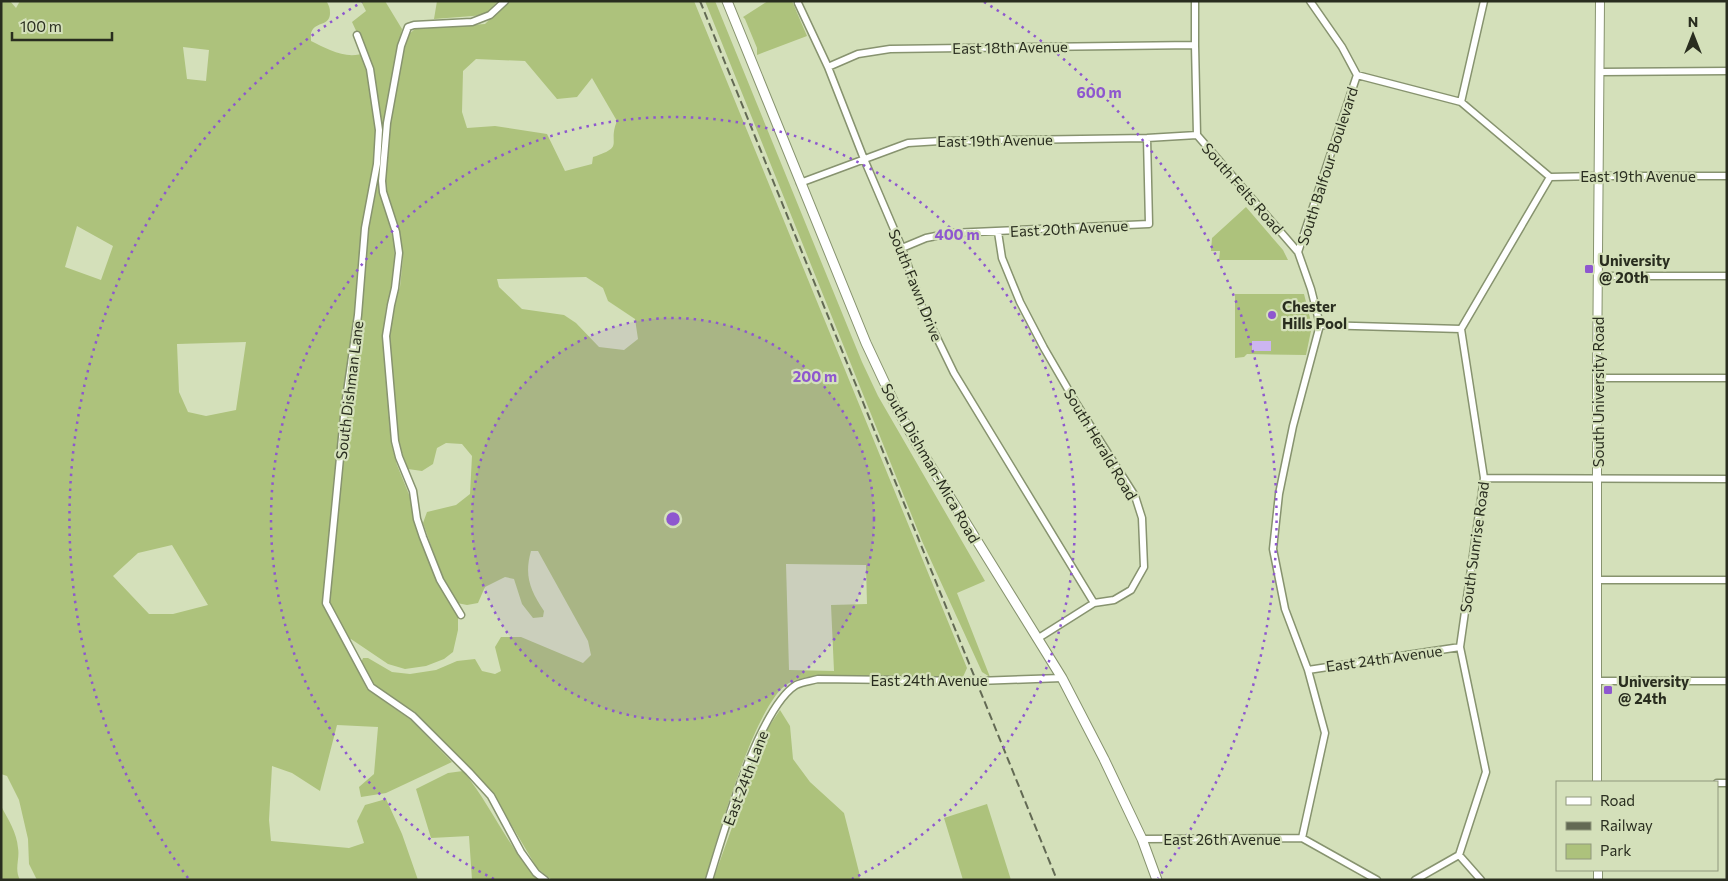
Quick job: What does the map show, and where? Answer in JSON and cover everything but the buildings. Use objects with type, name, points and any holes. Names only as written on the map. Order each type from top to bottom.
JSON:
[{"type":"main road","name":"South Dishman-Mica Road","points":[[728,1],[866,343],[896,407],[916,444],[1062,678],[1101,752],[1142,839],[1157,880]]},
{"type":"street","points":[[461,615],[440,580],[423,537],[417,519],[413,491],[400,462],[394,441],[386,336],[399,253],[398,241],[383,192],[384,161],[387,123],[400,50],[408,27],[414,25],[472,22],[490,15],[505,1]]},
{"type":"street","name":"South Felts Road","points":[[1196,1],[1197,135],[1298,252]]},
{"type":"street","name":"South Balfour Boulevard","points":[[1302,838],[1325,733],[1308,670],[1285,609],[1272,549],[1279,494],[1293,426],[1320,325],[1311,289],[1298,252],[1357,75],[1342,47],[1310,1]]},
{"type":"street","points":[[1461,102],[1484,1]]},
{"type":"street","name":"South University Road","points":[[1597,781],[1597,378],[1601,72],[1600,1]]},
{"type":"street","name":"South Fawn Drive","points":[[798,3],[828,67],[902,248],[922,306],[954,373],[1094,603]]},
{"type":"street","name":"South Dishman Lane","points":[[357,35],[370,69],[379,130],[377,164],[365,228],[358,315],[345,406],[326,603],[370,687],[413,716],[491,796],[521,852],[536,873],[545,880]]},
{"type":"street","name":"East 18th Avenue","points":[[828,67],[858,54],[890,49],[1195,45]]},
{"type":"street","points":[[1601,72],[1727,72]]},
{"type":"street","points":[[1320,325],[1460,329],[1550,177],[1461,102],[1357,75]]},
{"type":"street","name":"East 19th Avenue","points":[[800,183],[908,143],[940,140],[1147,138],[1197,135]]},
{"type":"street","name":"East 20th Avenue","points":[[902,248],[926,238],[951,234],[1149,224],[1147,138]]},
{"type":"street","name":"East 19th Avenue","points":[[1550,177],[1727,176]]},
{"type":"street","name":"South Herald Road","points":[[998,232],[1002,258],[1020,302],[1076,403],[1135,496],[1142,518],[1144,567],[1131,590],[1114,600],[1094,603],[1037,639]]},
{"type":"street","points":[[1599,276],[1727,276]]},
{"type":"street","name":"South Sunrise Road","points":[[1459,854],[1486,772],[1460,647],[1484,478],[1460,329]]},
{"type":"street","points":[[1597,378],[1727,378]]},
{"type":"street","points":[[1484,478],[1727,479]]},
{"type":"street","points":[[1598,580],[1727,580]]},
{"type":"street","name":"East 24th Avenue","points":[[1308,670],[1460,647]]},
{"type":"street","name":"East 24th Avenue","points":[[796,685],[818,679],[977,681],[1062,678]]},
{"type":"street","points":[[1597,681],[1727,682]]},
{"type":"street","name":"East 24th Lane","points":[[709,880],[734,798],[764,728],[779,701],[796,685]]},
{"type":"street","points":[[1302,838],[1378,880]]},
{"type":"street","name":"East 26th Avenue","points":[[1142,839],[1302,838]]},
{"type":"street","points":[[1414,880],[1459,854],[1481,880]]},
{"type":"green space","points":[[1,1],[10,1],[16,8],[20,1],[326,1],[330,8],[330,17],[313,29],[311,41],[338,53],[352,55],[366,52],[352,22],[366,11],[361,1],[385,1],[402,29],[385,124],[381,194],[394,242],[395,260],[392,287],[386,308],[383,343],[391,443],[397,465],[410,497],[415,522],[436,580],[458,616],[458,630],[453,652],[444,659],[426,666],[405,669],[388,664],[351,639],[344,643],[367,689],[411,720],[452,762],[386,793],[361,797],[359,787],[374,774],[378,727],[337,725],[320,791],[292,773],[272,766],[269,820],[271,841],[349,848],[364,843],[357,821],[365,805],[386,799],[402,834],[418,880],[37,880],[29,864],[28,839],[19,800],[7,776],[1,774]],"holes":[[[183,47],[209,50],[206,81],[187,79]],[[77,226],[113,246],[101,280],[65,267]],[[246,342],[236,410],[206,416],[188,412],[179,392],[177,344]],[[172,545],[208,605],[173,614],[149,614],[113,576],[138,553]]]},
{"type":"green space","points":[[437,1],[498,1],[485,15],[434,19]]},
{"type":"green space","points":[[508,1],[694,1],[967,668],[963,677],[829,675],[808,677],[789,683],[776,695],[763,716],[751,743],[728,805],[705,880],[552,880],[537,868],[493,794],[415,712],[373,685],[361,663],[363,658],[368,658],[392,672],[410,674],[436,670],[457,661],[475,659],[482,671],[495,674],[501,671],[495,647],[501,637],[521,637],[583,663],[591,655],[588,641],[538,551],[531,551],[528,575],[535,596],[544,611],[543,617],[533,618],[522,604],[514,579],[505,577],[485,587],[478,603],[467,605],[457,603],[442,576],[423,523],[427,512],[456,505],[470,494],[472,456],[462,444],[446,443],[437,448],[433,464],[422,471],[408,469],[397,439],[389,343],[393,306],[400,287],[403,257],[399,234],[385,191],[389,132],[403,46],[409,34],[415,29],[485,24]],"holes":[[[476,59],[525,61],[557,99],[577,97],[592,78],[617,121],[614,129],[614,144],[609,150],[593,157],[592,164],[565,171],[547,134],[495,126],[467,128],[462,112],[463,71]],[[586,277],[603,288],[608,301],[635,319],[638,339],[624,350],[599,347],[576,323],[564,315],[522,309],[499,287],[497,279]],[[786,564],[866,565],[867,604],[831,605],[834,671],[789,670]]]},
{"type":"green space","points":[[705,1],[715,1],[862,362],[878,396],[985,581],[957,593],[990,677],[982,672],[922,541]]},
{"type":"green space","points":[[768,1],[792,1],[807,36],[757,55],[757,48],[743,17]]},
{"type":"green space","points":[[1246,207],[1283,250],[1288,260],[1219,260],[1220,251],[1211,251],[1212,238]]},
{"type":"green space","name":"Chester Hills Pool","points":[[1235,294],[1304,294],[1312,326],[1306,355],[1247,354],[1244,357],[1235,358]]},
{"type":"green space","points":[[780,710],[790,726],[793,759],[810,782],[844,813],[860,880],[713,880],[768,728]]},
{"type":"green space","points":[[463,771],[518,854],[539,880],[472,880],[469,836],[431,838],[416,789],[448,773]]},
{"type":"green space","points":[[987,804],[1011,880],[963,880],[944,818]]},
{"type":"green space","points":[[1,806],[16,837],[18,852],[17,872],[20,880],[1,880]]},
{"type":"shaded area","points":[[1252,341],[1271,341],[1271,351],[1252,351]]},
{"type":"railway","points":[[700,1],[1057,880]]},
{"type":"place","name":"University @ 20th","points":[[1589,269]]},
{"type":"place","name":"Chester Hills Pool","points":[[1272,315]]},
{"type":"place","name":"University @ 24th","points":[[1608,690]]}]
